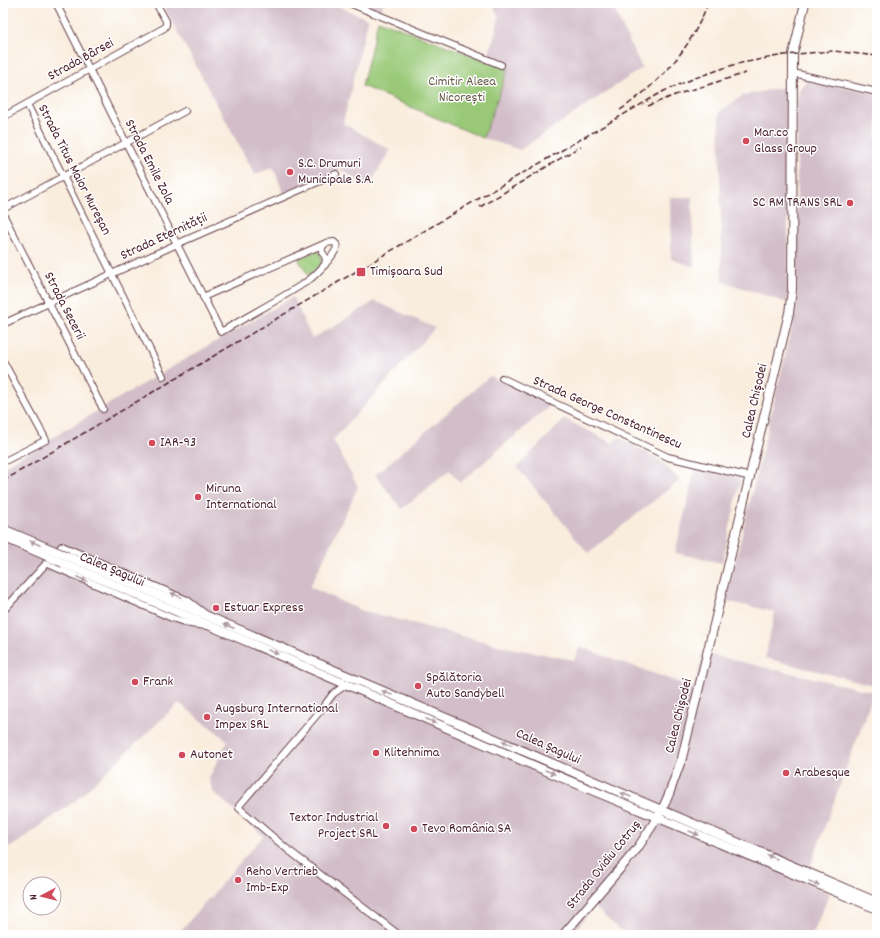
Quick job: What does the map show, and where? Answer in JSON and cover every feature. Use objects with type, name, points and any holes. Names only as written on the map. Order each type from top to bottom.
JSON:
[{"type":"main road","name":"Calea Chișodei","points":[[662,810],[682,758],[751,477],[791,301],[794,48],[805,3]]},
{"type":"main road","name":"Calea Șagului","points":[[3,529],[65,560],[211,626],[658,818],[877,909]]},
{"type":"main road","name":"Calea Șagului","points":[[3,537],[208,617],[877,902]]},
{"type":"main road","name":"Strada Ovidiu Cotruș","points":[[563,935],[637,849],[662,810]]},
{"type":"street","name":"Strada Emile Zola","points":[[56,3],[221,332],[306,282],[324,265]]},
{"type":"street","name":"Strada Bârsei","points":[[3,117],[162,30],[165,27],[166,21],[156,3]]},
{"type":"street","points":[[349,3],[501,66]]},
{"type":"street","points":[[793,73],[877,92]]},
{"type":"street","name":"Strada Titus Maior Mureșan","points":[[27,104],[62,177],[113,274],[163,376]]},
{"type":"street","points":[[3,209],[185,111]]},
{"type":"street","name":"Strada Eternității","points":[[3,324],[177,244],[336,174]]},
{"type":"street","name":"Strada Secerii","points":[[3,214],[103,409]]},
{"type":"street","points":[[203,297],[325,244],[331,242],[336,244],[337,248],[324,265]]},
{"type":"street","points":[[323,254],[322,248],[325,244]]},
{"type":"street","points":[[315,248],[319,249],[323,254],[326,260],[324,265]]},
{"type":"street","points":[[323,254],[329,256],[333,255]]},
{"type":"street","points":[[3,362],[46,440],[3,462]]},
{"type":"street","name":"Strada George Constantinescu","points":[[502,378],[668,457],[751,477]]},
{"type":"street","name":"Calea Șagului","points":[[208,617],[199,608],[187,600],[62,546],[46,563],[172,618],[190,624],[211,626]]},
{"type":"street","points":[[3,612],[46,563]]},
{"type":"street","points":[[333,694],[334,679]]},
{"type":"street","points":[[347,684],[333,694],[239,806],[239,808],[287,849],[398,935]]},
{"type":"shaded area","points":[[162,3],[331,3],[368,19],[343,123],[390,150],[369,187],[340,169],[284,194],[273,167],[255,175]]},
{"type":"shaded area","points":[[360,3],[384,3],[380,12]]},
{"type":"shaded area","points":[[492,3],[611,3],[642,68],[520,150],[483,138],[508,69],[487,61],[499,18]]},
{"type":"shaded area","points":[[807,81],[877,93],[877,686],[765,658],[775,612],[726,601],[792,327],[797,297],[797,101],[800,88]]},
{"type":"shaded area","points":[[788,86],[788,303],[722,281],[719,112],[742,96]]},
{"type":"shaded area","points":[[670,197],[692,197],[694,267],[671,259]]},
{"type":"shaded area","points":[[293,297],[312,339],[375,301],[435,328],[333,440],[358,487],[310,587],[360,610],[510,648],[574,660],[580,647],[694,688],[703,653],[874,692],[805,881],[830,893],[812,935],[626,935],[594,907],[571,935],[177,935],[209,898],[211,899],[216,890],[263,836],[213,792],[209,778],[228,741],[179,703],[76,800],[17,843],[3,851],[3,467]]},
{"type":"shaded area","points":[[490,376],[552,404],[460,483],[450,470],[402,509],[375,475]]},
{"type":"shaded area","points":[[565,419],[612,443],[619,437],[660,460],[680,480],[588,553],[517,467]]},
{"type":"shaded area","points":[[696,466],[741,477],[722,563],[675,553]]},
{"type":"green space","name":"Cimitir Aleea Nicorești","points":[[378,20],[508,69],[483,138],[362,86]]},
{"type":"green space","points":[[316,251],[320,253],[322,263],[309,276],[298,259]]},
{"type":"railway","points":[[620,110],[649,88],[673,64],[692,36],[708,3]]},
{"type":"railway","points":[[3,481],[490,192],[664,91],[695,78],[736,64],[784,55],[834,51],[877,56]]},
{"type":"railway","points":[[648,106],[675,95],[746,73]]},
{"type":"railway","points":[[480,207],[581,146]]},
{"type":"place","name":"Mar.co Glass Group","points":[[746,141]]},
{"type":"place","name":"S.C. Drumuri Municipale S.A.","points":[[290,172]]},
{"type":"place","name":"SC RM TRANS SRL","points":[[850,203]]},
{"type":"place","name":"Timișoara Sud","points":[[361,272]]},
{"type":"place","name":"IAR-93","points":[[152,443]]},
{"type":"place","name":"Miruna International","points":[[198,497]]},
{"type":"place","name":"Estuar Express","points":[[216,608]]},
{"type":"place","name":"Frank","points":[[135,682]]},
{"type":"place","name":"Spălătoria Auto Sandybell","points":[[418,686]]},
{"type":"place","name":"Augsburg International Impex SRL","points":[[207,717]]},
{"type":"place","name":"Klitehnima","points":[[376,753]]},
{"type":"place","name":"Autonet","points":[[182,755]]},
{"type":"place","name":"Arabesque","points":[[786,773]]},
{"type":"place","name":"Textor Industrial Project SRL","points":[[386,826]]},
{"type":"place","name":"Tevo România SA","points":[[414,829]]},
{"type":"place","name":"Reho Vertrieb Imb-Exp","points":[[238,880]]}]
